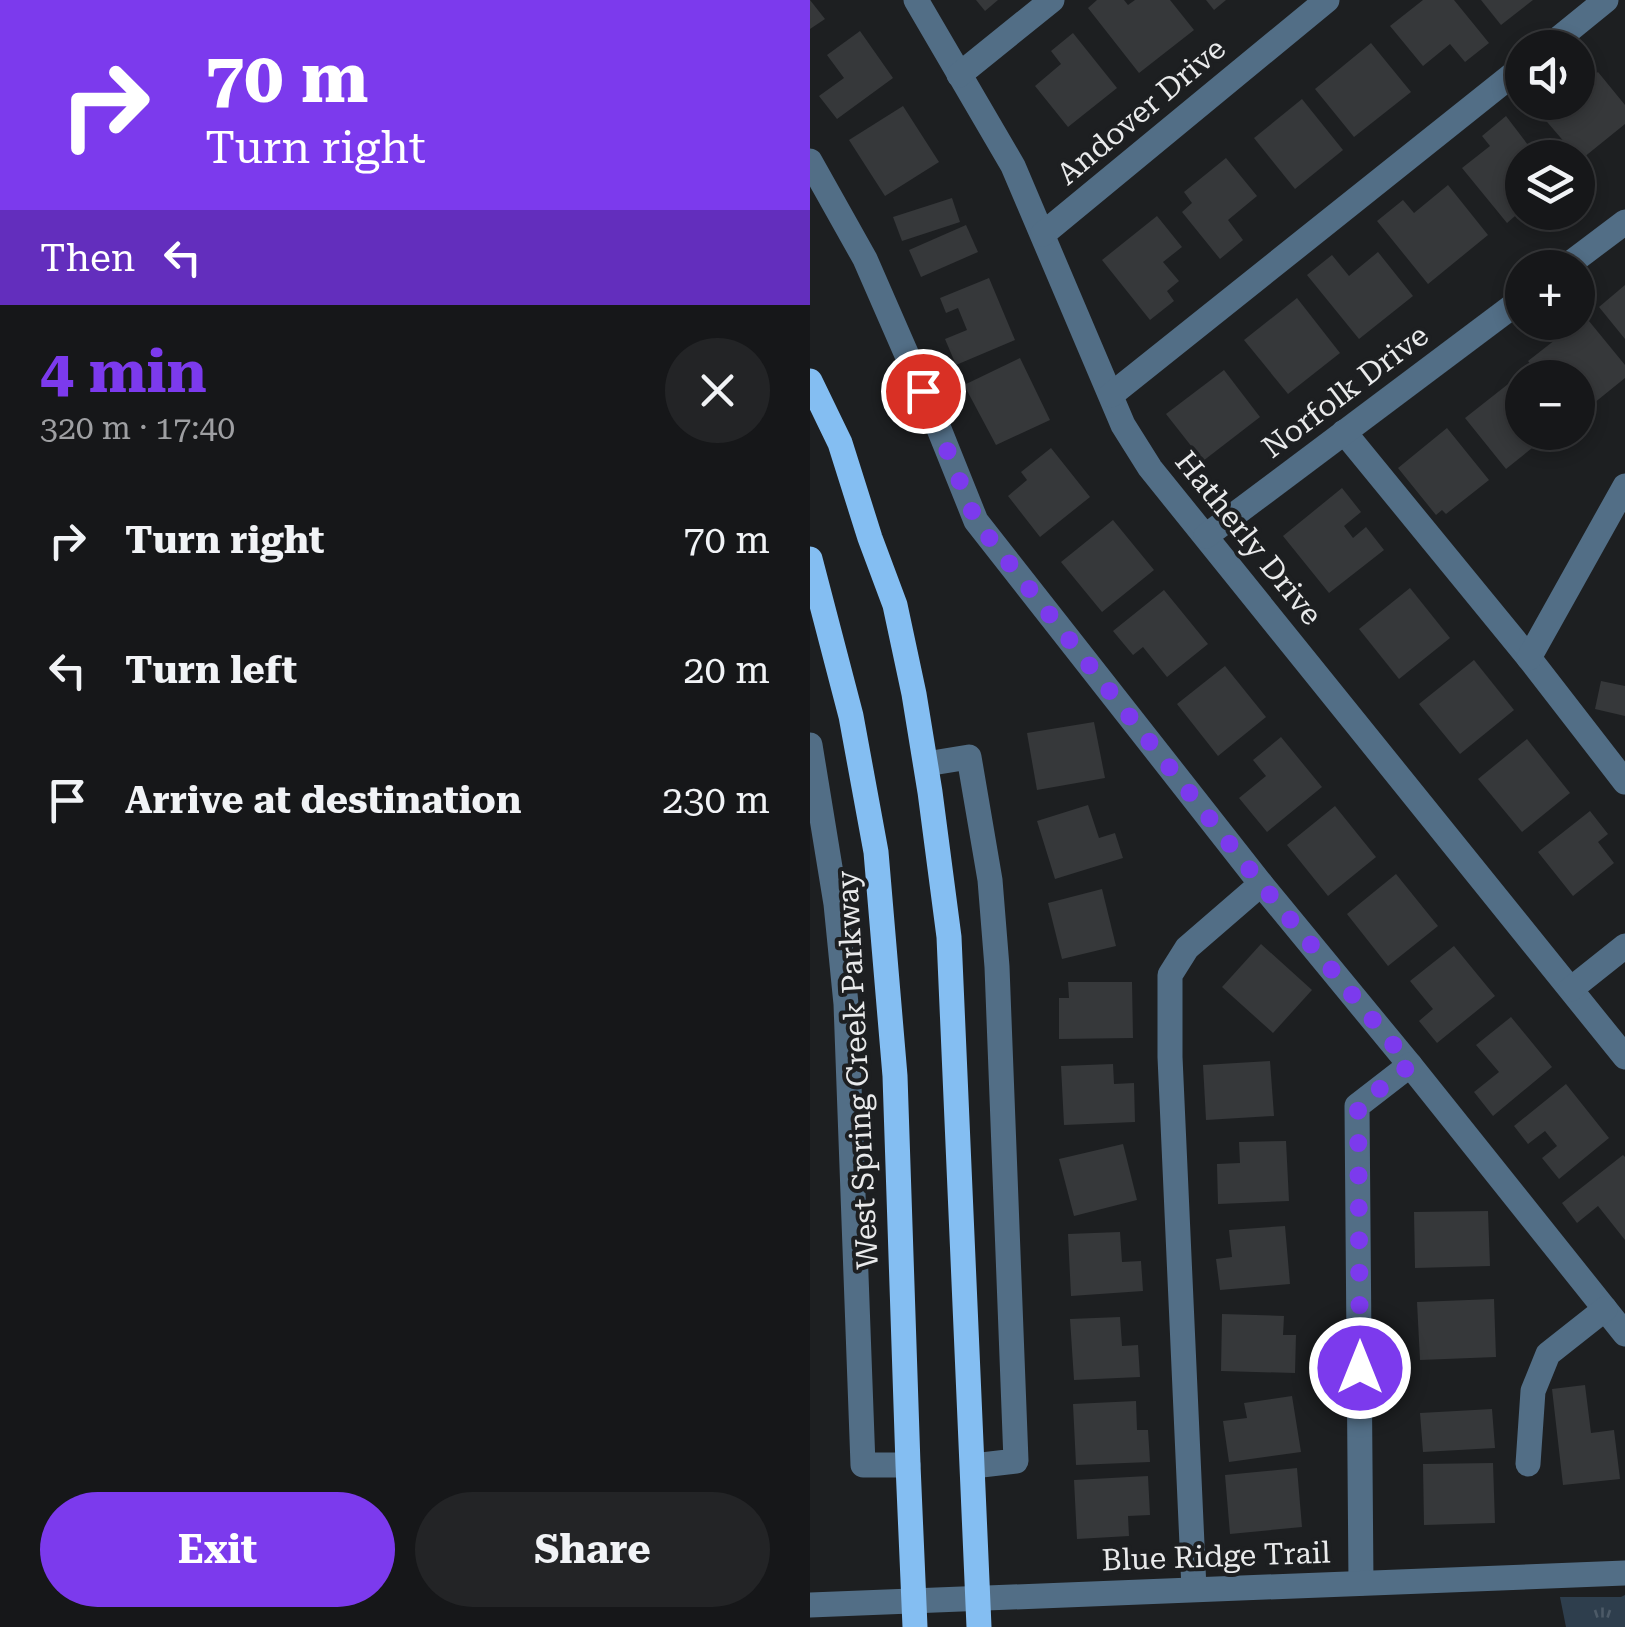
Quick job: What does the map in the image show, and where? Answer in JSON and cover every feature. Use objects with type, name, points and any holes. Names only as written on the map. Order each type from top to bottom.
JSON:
[{"type":"main road","points":[[810,380],[840,443],[895,605],[926,764],[949,936],[979,1627]]},
{"type":"main road","name":"West Spring Creek Parkway","points":[[810,559],[851,716],[876,852],[896,1076],[915,1615]]},
{"type":"street","name":"Hatherly Drive","points":[[916,0],[1013,166],[1123,425],[1150,468],[1625,1057]]},
{"type":"street","points":[[959,75],[1052,0]]},
{"type":"street","name":"Andover Drive","points":[[1044,234],[1327,0]]},
{"type":"street","points":[[1568,30],[1606,0]]},
{"type":"street","points":[[1110,395],[1505,81]]},
{"type":"street","points":[[810,161],[865,259],[976,521],[1261,884],[1625,1334]]},
{"type":"street","points":[[1588,250],[1625,222]]},
{"type":"street","name":"Norfolk Drive","points":[[1206,536],[1505,312]]},
{"type":"street","points":[[1344,432],[1625,782]]},
{"type":"street","points":[[1529,658],[1625,486]]},
{"type":"street","name":"West Spring Creek Parkway","points":[[810,744],[836,904],[846,1004],[863,1465],[908,1465]]},
{"type":"street","points":[[926,764],[969,756],[990,880],[997,967],[1016,1461],[972,1466]]},
{"type":"street","points":[[1194,1589],[1170,1057],[1170,975],[1186,948],[1261,884]]},
{"type":"street","points":[[1570,990],[1625,946]]},
{"type":"street","points":[[1361,1583],[1358,1106],[1410,1065]]},
{"type":"street","points":[[1528,1464],[1533,1391],[1548,1354],[1605,1309]]},
{"type":"street","name":"Blue Ridge Trail","points":[[810,1605],[915,1615],[977,1600],[1625,1573]]},
{"type":"green space","points":[[1625,1595],[1625,1627],[1566,1627],[1560,1597]]},
{"type":"building","points":[[810,0],[825,19],[810,29]]},
{"type":"building","points":[[976,0],[998,0],[985,11]]},
{"type":"building","points":[[1097,0],[1124,0],[1128,5],[1135,0],[1170,0],[1194,30],[1139,73],[1088,8]]},
{"type":"building","points":[[1206,0],[1226,0],[1214,10]]},
{"type":"building","points":[[1423,0],[1454,0],[1489,43],[1465,62],[1450,44],[1423,66],[1390,26]]},
{"type":"building","points":[[1481,0],[1533,0],[1501,25]]},
{"type":"building","points":[[860,31],[893,78],[837,119],[819,96],[844,78],[827,55]]},
{"type":"building","points":[[1073,33],[1117,88],[1068,127],[1035,86],[1061,64],[1051,51]]},
{"type":"building","points":[[1371,43],[1411,92],[1354,137],[1315,89]]},
{"type":"building","points":[[1598,72],[1625,105],[1625,124],[1595,148],[1595,140],[1563,140],[1545,120],[1595,120]]},
{"type":"building","points":[[1302,99],[1343,150],[1295,189],[1254,138]]},
{"type":"building","points":[[903,106],[939,162],[885,196],[849,140]]},
{"type":"building","points":[[1505,117],[1524,140],[1505,140],[1505,221],[1462,168],[1490,146],[1482,136]]},
{"type":"building","points":[[1226,158],[1257,196],[1228,220],[1243,240],[1220,259],[1182,212],[1192,203],[1184,192]]},
{"type":"building","points":[[1448,185],[1488,235],[1428,284],[1377,221],[1403,200],[1414,213]]},
{"type":"building","points":[[952,198],[960,222],[902,241],[893,217]]},
{"type":"building","points":[[1157,216],[1182,247],[1163,262],[1179,281],[1167,291],[1174,301],[1150,320],[1102,260]]},
{"type":"building","points":[[966,225],[978,252],[921,277],[909,250]]},
{"type":"building","points":[[1378,252],[1413,296],[1359,339],[1307,275],[1332,255],[1349,276]]},
{"type":"building","points":[[989,278],[1015,340],[956,365],[945,339],[967,330],[958,308],[946,313],[940,298]]},
{"type":"building","points":[[1625,285],[1625,339],[1599,307]]},
{"type":"building","points":[[1297,298],[1340,353],[1288,394],[1244,340]]},
{"type":"building","points":[[1595,328],[1625,365],[1625,378],[1595,402],[1595,360],[1529,360],[1555,340],[1595,340]]},
{"type":"building","points":[[1020,358],[1050,420],[996,445],[964,385]]},
{"type":"building","points":[[1224,370],[1260,417],[1203,461],[1166,414]]},
{"type":"building","points":[[1505,386],[1505,450],[1530,450],[1506,469],[1465,418]]},
{"type":"building","points":[[1447,428],[1489,480],[1446,514],[1442,510],[1436,515],[1398,468]]},
{"type":"building","points":[[1051,448],[1090,497],[1040,537],[1008,496],[1027,480],[1021,472]]},
{"type":"building","points":[[1342,488],[1361,512],[1344,526],[1353,538],[1366,527],[1384,550],[1329,593],[1283,536]]},
{"type":"building","points":[[1113,520],[1154,570],[1102,612],[1061,562]]},
{"type":"building","points":[[1410,588],[1450,638],[1399,679],[1359,629]]},
{"type":"building","points":[[1164,590],[1208,644],[1167,677],[1143,647],[1133,655],[1113,631]]},
{"type":"building","points":[[1474,660],[1514,710],[1460,754],[1419,704]]},
{"type":"building","points":[[1225,666],[1266,717],[1218,756],[1177,704]]},
{"type":"building","points":[[1601,681],[1625,686],[1625,716],[1595,709]]},
{"type":"building","points":[[1094,722],[1105,778],[1037,790],[1027,733]]},
{"type":"building","points":[[1281,737],[1322,787],[1267,832],[1239,798],[1266,776],[1253,760]]},
{"type":"building","points":[[1527,739],[1570,793],[1522,832],[1478,779]]},
{"type":"building","points":[[1088,805],[1099,838],[1115,833],[1123,858],[1055,879],[1037,821]]},
{"type":"building","points":[[1335,806],[1376,857],[1328,896],[1287,845]]},
{"type":"building","points":[[1590,811],[1608,834],[1598,842],[1614,863],[1573,896],[1538,852]]},
{"type":"building","points":[[1396,874],[1438,926],[1388,966],[1347,914]]},
{"type":"building","points":[[1102,889],[1116,946],[1062,959],[1048,903]]},
{"type":"building","points":[[1261,944],[1312,990],[1273,1033],[1222,987]]},
{"type":"building","points":[[1454,946],[1495,996],[1437,1043],[1419,1021],[1433,1009],[1410,981]]},
{"type":"building","points":[[1068,982],[1132,982],[1133,1038],[1059,1039],[1059,998],[1069,998]]},
{"type":"building","points":[[1511,1017],[1552,1067],[1493,1116],[1474,1092],[1499,1072],[1476,1045]]},
{"type":"building","points":[[1270,1061],[1274,1116],[1206,1120],[1203,1065]]},
{"type":"building","points":[[1113,1064],[1114,1084],[1134,1083],[1135,1122],[1064,1125],[1061,1066]]},
{"type":"building","points":[[1566,1084],[1609,1138],[1559,1179],[1542,1158],[1557,1146],[1545,1131],[1528,1144],[1514,1126]]},
{"type":"building","points":[[1286,1141],[1289,1201],[1218,1204],[1217,1164],[1240,1163],[1239,1142]]},
{"type":"building","points":[[1123,1144],[1137,1200],[1074,1216],[1059,1159]]},
{"type":"building","points":[[1623,1155],[1625,1240],[1598,1206],[1577,1223],[1562,1203]]},
{"type":"building","points":[[1488,1211],[1490,1266],[1415,1268],[1414,1212]]},
{"type":"building","points":[[1285,1226],[1290,1284],[1220,1290],[1216,1259],[1232,1257],[1229,1230]]},
{"type":"building","points":[[1120,1232],[1122,1262],[1141,1261],[1143,1291],[1071,1296],[1068,1234]]},
{"type":"building","points":[[1494,1299],[1496,1357],[1420,1360],[1417,1302]]},
{"type":"building","points":[[1222,1314],[1284,1316],[1283,1335],[1296,1335],[1295,1373],[1221,1371]]},
{"type":"building","points":[[1120,1317],[1122,1346],[1138,1345],[1140,1377],[1074,1380],[1070,1319]]},
{"type":"building","points":[[1585,1385],[1591,1433],[1614,1430],[1620,1479],[1563,1485],[1552,1389]]},
{"type":"building","points":[[1292,1396],[1301,1452],[1229,1462],[1223,1421],[1247,1418],[1244,1403]]},
{"type":"building","points":[[1136,1401],[1137,1430],[1148,1430],[1150,1462],[1076,1465],[1073,1404]]},
{"type":"building","points":[[1492,1409],[1495,1448],[1423,1452],[1420,1413]]},
{"type":"building","points":[[1493,1463],[1495,1523],[1424,1525],[1423,1464]]},
{"type":"building","points":[[1297,1468],[1302,1527],[1230,1534],[1225,1475]]},
{"type":"building","points":[[1148,1476],[1150,1515],[1128,1516],[1129,1536],[1077,1539],[1074,1480]]},
{"type":"route","points":[[923,391],[976,521],[1261,884],[1410,1065],[1358,1106],[1360,1368]]}]
